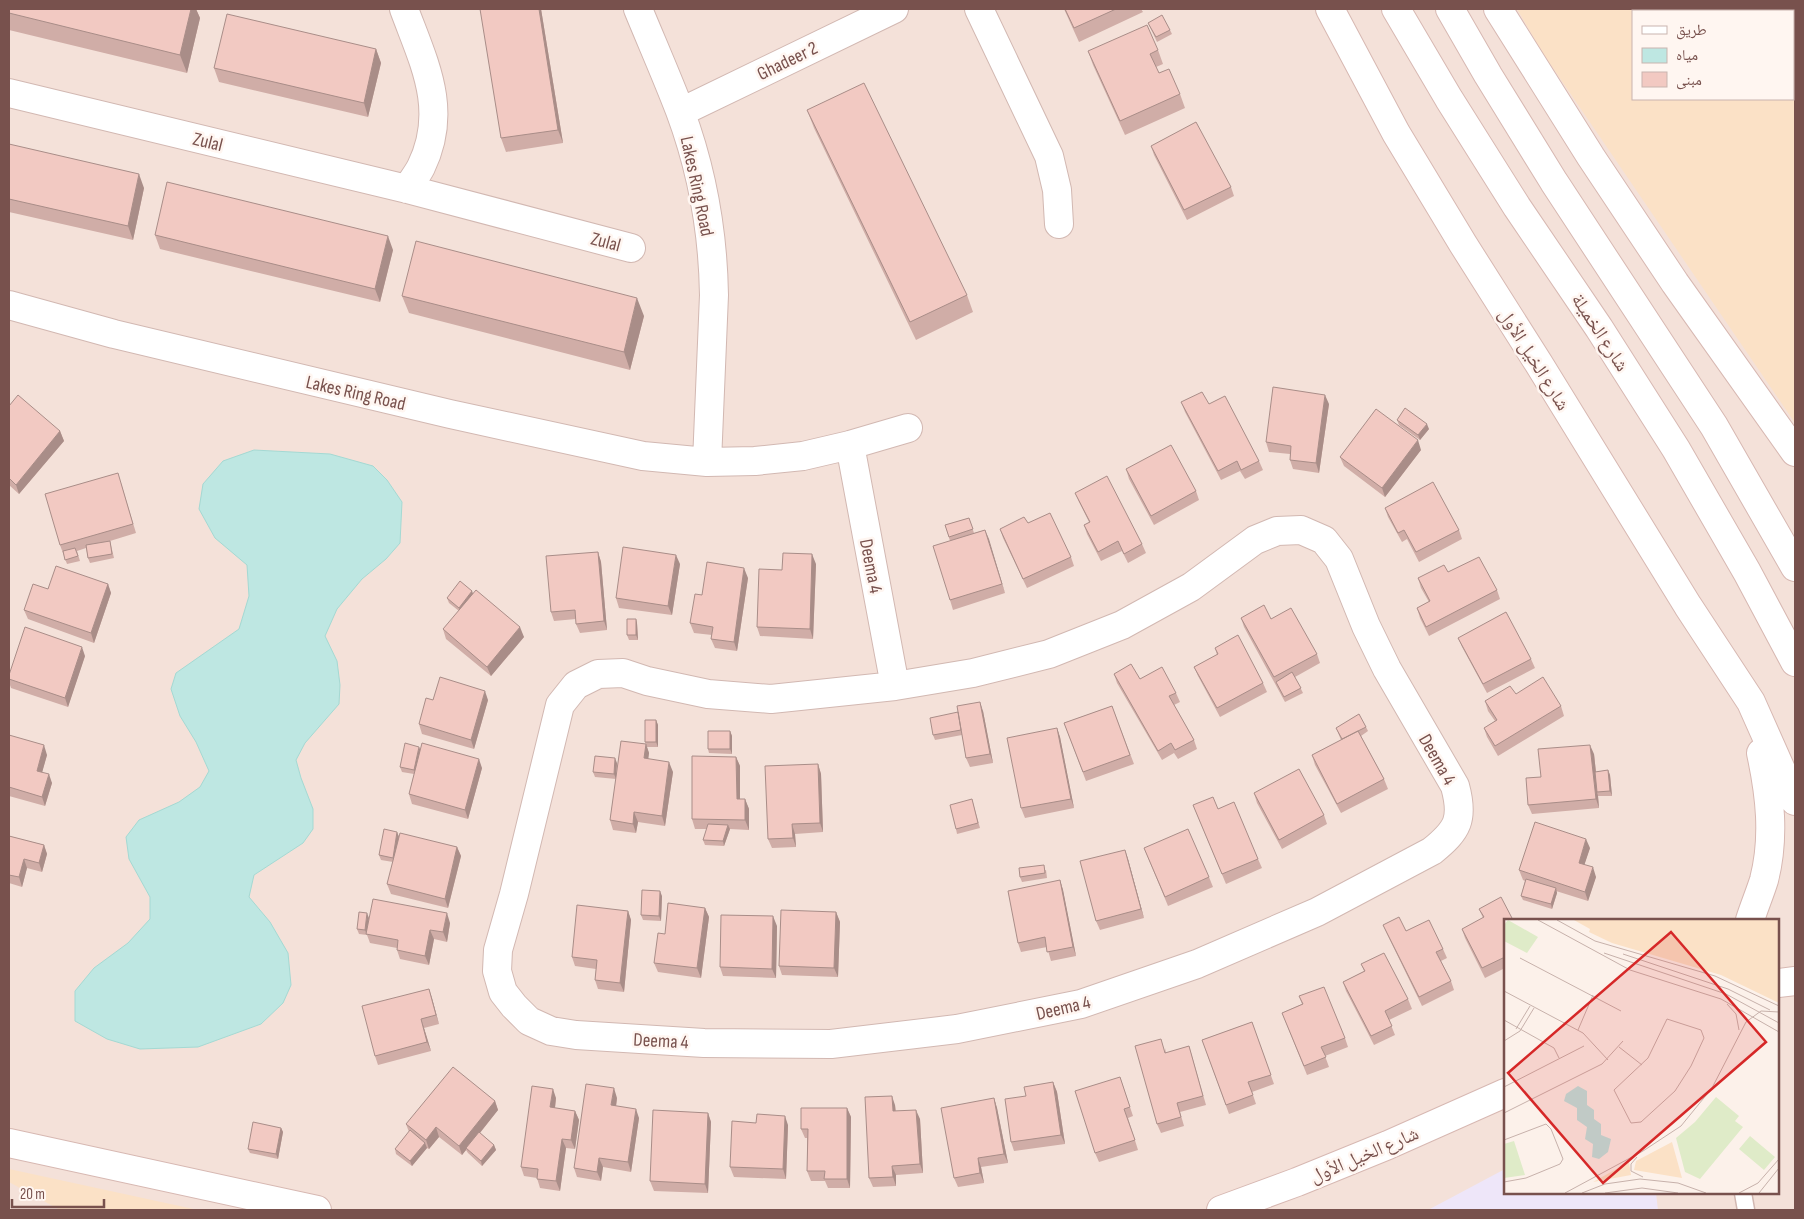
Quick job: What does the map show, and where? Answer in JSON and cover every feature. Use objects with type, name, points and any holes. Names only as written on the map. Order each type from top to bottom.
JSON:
[{"type":"street","points":[[404,9],[426,67],[433,92],[434,118],[430,144],[421,168],[406,189]]},
{"type":"street","name":"Lakes Ring Road","points":[[638,9],[681,112],[696,161],[708,216],[714,272],[714,328],[707,462]]},
{"type":"street","name":"Ghadeer 2","points":[[681,112],[894,9]]},
{"type":"street","points":[[979,9],[1049,156],[1057,190],[1058,224]]},
{"type":"street","name":"شارع الخيل الأول","points":[[1330,9],[1396,133],[1463,244],[1688,606],[1751,702]]},
{"type":"street","name":"شارع الخميلة","points":[[1396,9],[1449,99],[1512,198],[1600,328],[1676,449],[1747,572],[1795,662]]},
{"type":"street","points":[[1450,9],[1554,182],[1714,426],[1795,567]]},
{"type":"street","points":[[1498,9],[1591,157],[1669,275],[1795,452]]},
{"type":"street","name":"Zulal","points":[[9,93],[406,189],[631,248]]},
{"type":"street","name":"Lakes Ring Road","points":[[9,305],[114,334],[450,414],[643,456],[707,462],[755,461],[803,456],[908,428]]},
{"type":"street","name":"Deema 4","points":[[850,445],[895,686]]},
{"type":"street","name":"Deema 4","points":[[1277,530],[1301,530],[1324,540],[1339,559],[1366,626],[1387,669],[1455,786],[1460,804],[1458,822],[1449,838],[1432,851],[1317,912],[1197,964],[1081,1004],[957,1029],[831,1044],[704,1043],[576,1035],[551,1031],[530,1021],[514,1006],[503,992],[497,971],[498,950],[514,894],[560,705],[576,686],[598,674],[623,673],[646,681],[708,694],[770,699],[895,686],[973,673],[1049,654],[1122,625],[1191,587],[1255,540],[1277,530]]},
{"type":"street","points":[[1751,702],[1795,801]]},
{"type":"street","points":[[1750,919],[1764,879],[1771,835],[1769,792],[1751,702]]},
{"type":"street","points":[[1779,983],[1795,980]]},
{"type":"street","name":"شارع الخيل الأول","points":[[1221,1210],[1388,1145],[1504,1093]]},
{"type":"street","points":[[9,1143],[317,1210]]},
{"type":"lane","points":[[1743,1194],[1746,1210]]},
{"type":"shaded area","points":[[9,9],[1795,9],[1795,1210],[9,1210]]},
{"type":"shaded area","points":[[1504,1170],[1504,1194],[1656,1194],[1658,1210],[1428,1210]]},
{"type":"sand","points":[[1517,9],[1795,9],[1795,423],[1542,52]]},
{"type":"sand","points":[[9,1169],[198,1210],[60,1210],[9,1182]]},
{"type":"water","points":[[254,450],[330,454],[373,466],[387,480],[402,502],[400,543],[386,559],[362,579],[337,609],[325,636],[337,661],[340,685],[339,704],[305,743],[296,760],[313,809],[313,829],[303,843],[254,875],[249,897],[270,922],[288,953],[291,985],[283,1003],[261,1024],[198,1047],[140,1049],[107,1039],[75,1021],[75,991],[94,968],[128,943],[150,919],[150,897],[129,859],[126,837],[139,820],[179,802],[200,787],[209,771],[196,742],[180,716],[171,689],[176,673],[239,629],[249,596],[247,565],[215,538],[199,509],[203,484],[223,461]]},
{"type":"building","points":[[9,9],[191,9],[180,55],[9,13]]},
{"type":"building","points":[[480,9],[539,9],[558,130],[501,138]]},
{"type":"building","points":[[1065,9],[1116,9],[1074,28]]},
{"type":"building","points":[[227,14],[376,49],[364,103],[214,68]]},
{"type":"building","points":[[1162,15],[1170,30],[1156,37],[1148,23]]},
{"type":"building","points":[[1147,25],[1158,50],[1150,54],[1159,73],[1169,69],[1180,94],[1120,121],[1088,51]]},
{"type":"building","points":[[864,83],[967,295],[910,322],[807,110]]},
{"type":"building","points":[[1196,122],[1231,187],[1184,210],[1151,146]]},
{"type":"building","points":[[9,144],[139,174],[128,226],[9,199]]},
{"type":"building","points":[[167,182],[388,236],[375,289],[155,235]]},
{"type":"building","points":[[416,241],[637,298],[624,352],[402,296]]},
{"type":"building","points":[[1273,387],[1325,395],[1316,463],[1290,460],[1291,446],[1266,442]]},
{"type":"building","points":[[1202,392],[1209,404],[1225,396],[1259,461],[1241,470],[1237,461],[1218,471],[1181,402]]},
{"type":"building","points":[[18,395],[60,431],[16,485],[9,478],[9,406]]},
{"type":"building","points":[[1405,408],[1427,424],[1418,435],[1397,420]]},
{"type":"building","points":[[1376,409],[1418,440],[1382,488],[1340,457]]},
{"type":"building","points":[[1171,445],[1196,491],[1151,516],[1126,469]]},
{"type":"building","points":[[118,473],[133,524],[60,545],[45,494]]},
{"type":"building","points":[[1107,476],[1142,544],[1124,554],[1118,541],[1098,552],[1084,525],[1090,522],[1075,493]]},
{"type":"building","points":[[1433,482],[1459,530],[1416,552],[1404,530],[1398,533],[1385,508]]},
{"type":"building","points":[[1050,513],[1071,557],[1023,579],[1000,529],[1024,517],[1028,523]]},
{"type":"building","points":[[969,518],[973,529],[949,537],[945,525]]},
{"type":"building","points":[[985,530],[1002,584],[950,600],[933,546]]},
{"type":"building","points":[[110,541],[112,554],[88,558],[86,545]]},
{"type":"building","points":[[623,547],[676,555],[668,606],[616,598]]},
{"type":"building","points":[[75,548],[78,556],[65,560],[63,551]]},
{"type":"building","points":[[598,552],[604,621],[576,624],[575,610],[551,612],[546,556]]},
{"type":"building","points":[[783,553],[812,554],[810,629],[757,627],[759,569],[782,570]]},
{"type":"building","points":[[1479,557],[1497,590],[1426,627],[1417,608],[1430,601],[1418,578],[1444,565],[1448,572]]},
{"type":"building","points":[[707,562],[744,568],[734,642],[711,639],[713,627],[690,623],[695,594],[702,595]]},
{"type":"building","points":[[56,566],[108,584],[91,633],[24,610],[33,584],[48,589]]},
{"type":"building","points":[[460,581],[472,591],[459,608],[447,598]]},
{"type":"building","points":[[476,590],[520,627],[487,667],[443,629]]},
{"type":"building","points":[[1264,605],[1271,619],[1291,608],[1317,654],[1274,677],[1241,618]]},
{"type":"building","points":[[1506,612],[1531,659],[1483,684],[1458,638]]},
{"type":"building","points":[[627,619],[636,619],[636,635],[627,635]]},
{"type":"building","points":[[25,627],[82,647],[65,698],[9,679]]},
{"type":"building","points":[[1238,635],[1263,683],[1217,708],[1194,667],[1218,654],[1215,648]]},
{"type":"building","points":[[1131,664],[1140,679],[1162,667],[1176,693],[1169,696],[1194,740],[1175,750],[1171,743],[1158,751],[1114,674]]},
{"type":"building","points":[[1292,672],[1301,688],[1284,697],[1276,682]]},
{"type":"building","points":[[440,677],[485,691],[471,740],[419,724],[426,698],[433,700]]},
{"type":"building","points":[[1543,677],[1561,706],[1495,746],[1484,728],[1497,720],[1485,701],[1510,686],[1516,694]]},
{"type":"building","points":[[980,702],[990,754],[966,758],[957,706]]},
{"type":"building","points":[[1112,706],[1130,755],[1083,772],[1064,723]]},
{"type":"building","points":[[958,712],[961,730],[933,735],[930,718]]},
{"type":"building","points":[[1359,714],[1366,727],[1342,739],[1336,728]]},
{"type":"building","points":[[645,720],[656,720],[656,742],[645,742]]},
{"type":"building","points":[[1057,728],[1071,799],[1021,808],[1007,738]]},
{"type":"building","points":[[708,731],[730,731],[730,749],[708,749]]},
{"type":"building","points":[[1358,731],[1384,779],[1337,804],[1312,755]]},
{"type":"building","points":[[9,735],[44,745],[37,771],[49,774],[42,797],[9,787]]},
{"type":"building","points":[[621,741],[646,744],[644,758],[669,762],[662,816],[634,812],[633,824],[610,820]]},
{"type":"building","points":[[405,743],[419,747],[414,770],[400,767]]},
{"type":"building","points":[[422,743],[479,759],[465,810],[409,794]]},
{"type":"building","points":[[1590,745],[1596,799],[1528,805],[1526,778],[1541,777],[1538,749]]},
{"type":"building","points":[[595,756],[615,758],[614,774],[593,772]]},
{"type":"building","points":[[692,756],[736,757],[737,799],[745,799],[745,820],[692,819]]},
{"type":"building","points":[[818,764],[820,823],[792,824],[793,838],[768,839],[765,766]]},
{"type":"building","points":[[1299,769],[1324,815],[1279,840],[1254,793]]},
{"type":"building","points":[[1608,770],[1610,791],[1597,792],[1595,772]]},
{"type":"building","points":[[1213,797],[1218,809],[1234,802],[1258,859],[1222,874],[1193,805]]},
{"type":"building","points":[[972,799],[978,823],[956,829],[950,805]]},
{"type":"building","points":[[1535,822],[1586,839],[1579,863],[1593,867],[1585,892],[1519,870]]},
{"type":"building","points":[[708,824],[728,825],[723,841],[703,840]]},
{"type":"building","points":[[384,829],[397,832],[393,858],[379,855]]},
{"type":"building","points":[[1188,829],[1209,877],[1165,897],[1144,848]]},
{"type":"building","points":[[400,833],[457,847],[445,899],[387,884]]},
{"type":"building","points":[[9,836],[44,845],[39,863],[24,859],[19,877],[9,875]]},
{"type":"building","points":[[1125,850],[1141,909],[1096,921],[1080,861]]},
{"type":"building","points":[[1044,865],[1045,873],[1020,877],[1019,868]]},
{"type":"building","points":[[1526,879],[1556,888],[1551,904],[1521,896]]},
{"type":"building","points":[[1060,880],[1073,947],[1047,952],[1045,937],[1018,943],[1008,891]]},
{"type":"building","points":[[642,890],[660,891],[659,916],[641,915]]},
{"type":"building","points":[[1501,897],[1512,919],[1504,919],[1504,957],[1482,968],[1462,929],[1484,917],[1479,909]]},
{"type":"building","points":[[373,899],[447,913],[443,932],[430,930],[425,956],[397,950],[398,940],[366,934]]},
{"type":"building","points":[[668,903],[705,908],[697,968],[654,963],[658,933],[665,934]]},
{"type":"building","points":[[577,905],[628,911],[620,983],[595,980],[597,960],[572,957]]},
{"type":"building","points":[[781,910],[836,912],[834,968],[779,966]]},
{"type":"building","points":[[359,912],[367,913],[365,930],[357,929]]},
{"type":"building","points":[[721,915],[773,916],[772,969],[720,967]]},
{"type":"building","points":[[1399,917],[1406,931],[1429,920],[1443,949],[1436,952],[1451,981],[1419,997],[1383,925]]},
{"type":"building","points":[[1384,953],[1408,999],[1385,1011],[1392,1026],[1371,1036],[1343,982],[1365,971],[1361,964]]},
{"type":"building","points":[[1324,987],[1345,1038],[1321,1047],[1326,1057],[1304,1066],[1282,1013],[1303,1004],[1299,996]]},
{"type":"building","points":[[429,989],[436,1015],[421,1019],[427,1042],[375,1056],[362,1006]]},
{"type":"building","points":[[1252,1022],[1271,1075],[1248,1082],[1253,1095],[1226,1105],[1202,1040]]},
{"type":"building","points":[[1161,1039],[1165,1053],[1189,1046],[1203,1096],[1177,1103],[1181,1117],[1157,1124],[1135,1046]]},
{"type":"building","points":[[453,1067],[495,1101],[459,1146],[436,1127],[426,1140],[406,1124]]},
{"type":"building","points":[[1120,1077],[1130,1107],[1124,1109],[1135,1140],[1095,1153],[1075,1091]]},
{"type":"building","points":[[1053,1082],[1061,1135],[1011,1142],[1005,1099],[1026,1096],[1024,1087]]},
{"type":"building","points":[[586,1084],[614,1088],[611,1105],[636,1109],[628,1162],[599,1158],[597,1172],[574,1168]]},
{"type":"building","points":[[532,1086],[553,1089],[550,1107],[575,1111],[571,1140],[562,1139],[556,1181],[537,1179],[538,1169],[521,1167]]},
{"type":"building","points":[[892,1096],[893,1111],[916,1110],[920,1164],[892,1166],[893,1177],[869,1178],[865,1097]]},
{"type":"building","points":[[994,1098],[1004,1154],[978,1158],[980,1173],[954,1178],[941,1108]]},
{"type":"building","points":[[801,1108],[847,1108],[847,1179],[824,1179],[825,1171],[807,1171],[808,1129],[801,1129]]},
{"type":"building","points":[[653,1110],[708,1113],[705,1184],[650,1181]]},
{"type":"building","points":[[757,1114],[785,1116],[783,1169],[730,1167],[732,1121],[756,1123]]},
{"type":"building","points":[[253,1122],[281,1128],[276,1154],[248,1149]]},
{"type":"building","points":[[410,1130],[425,1143],[410,1161],[395,1149]]},
{"type":"building","points":[[479,1132],[494,1145],[481,1161],[466,1148]]}]
